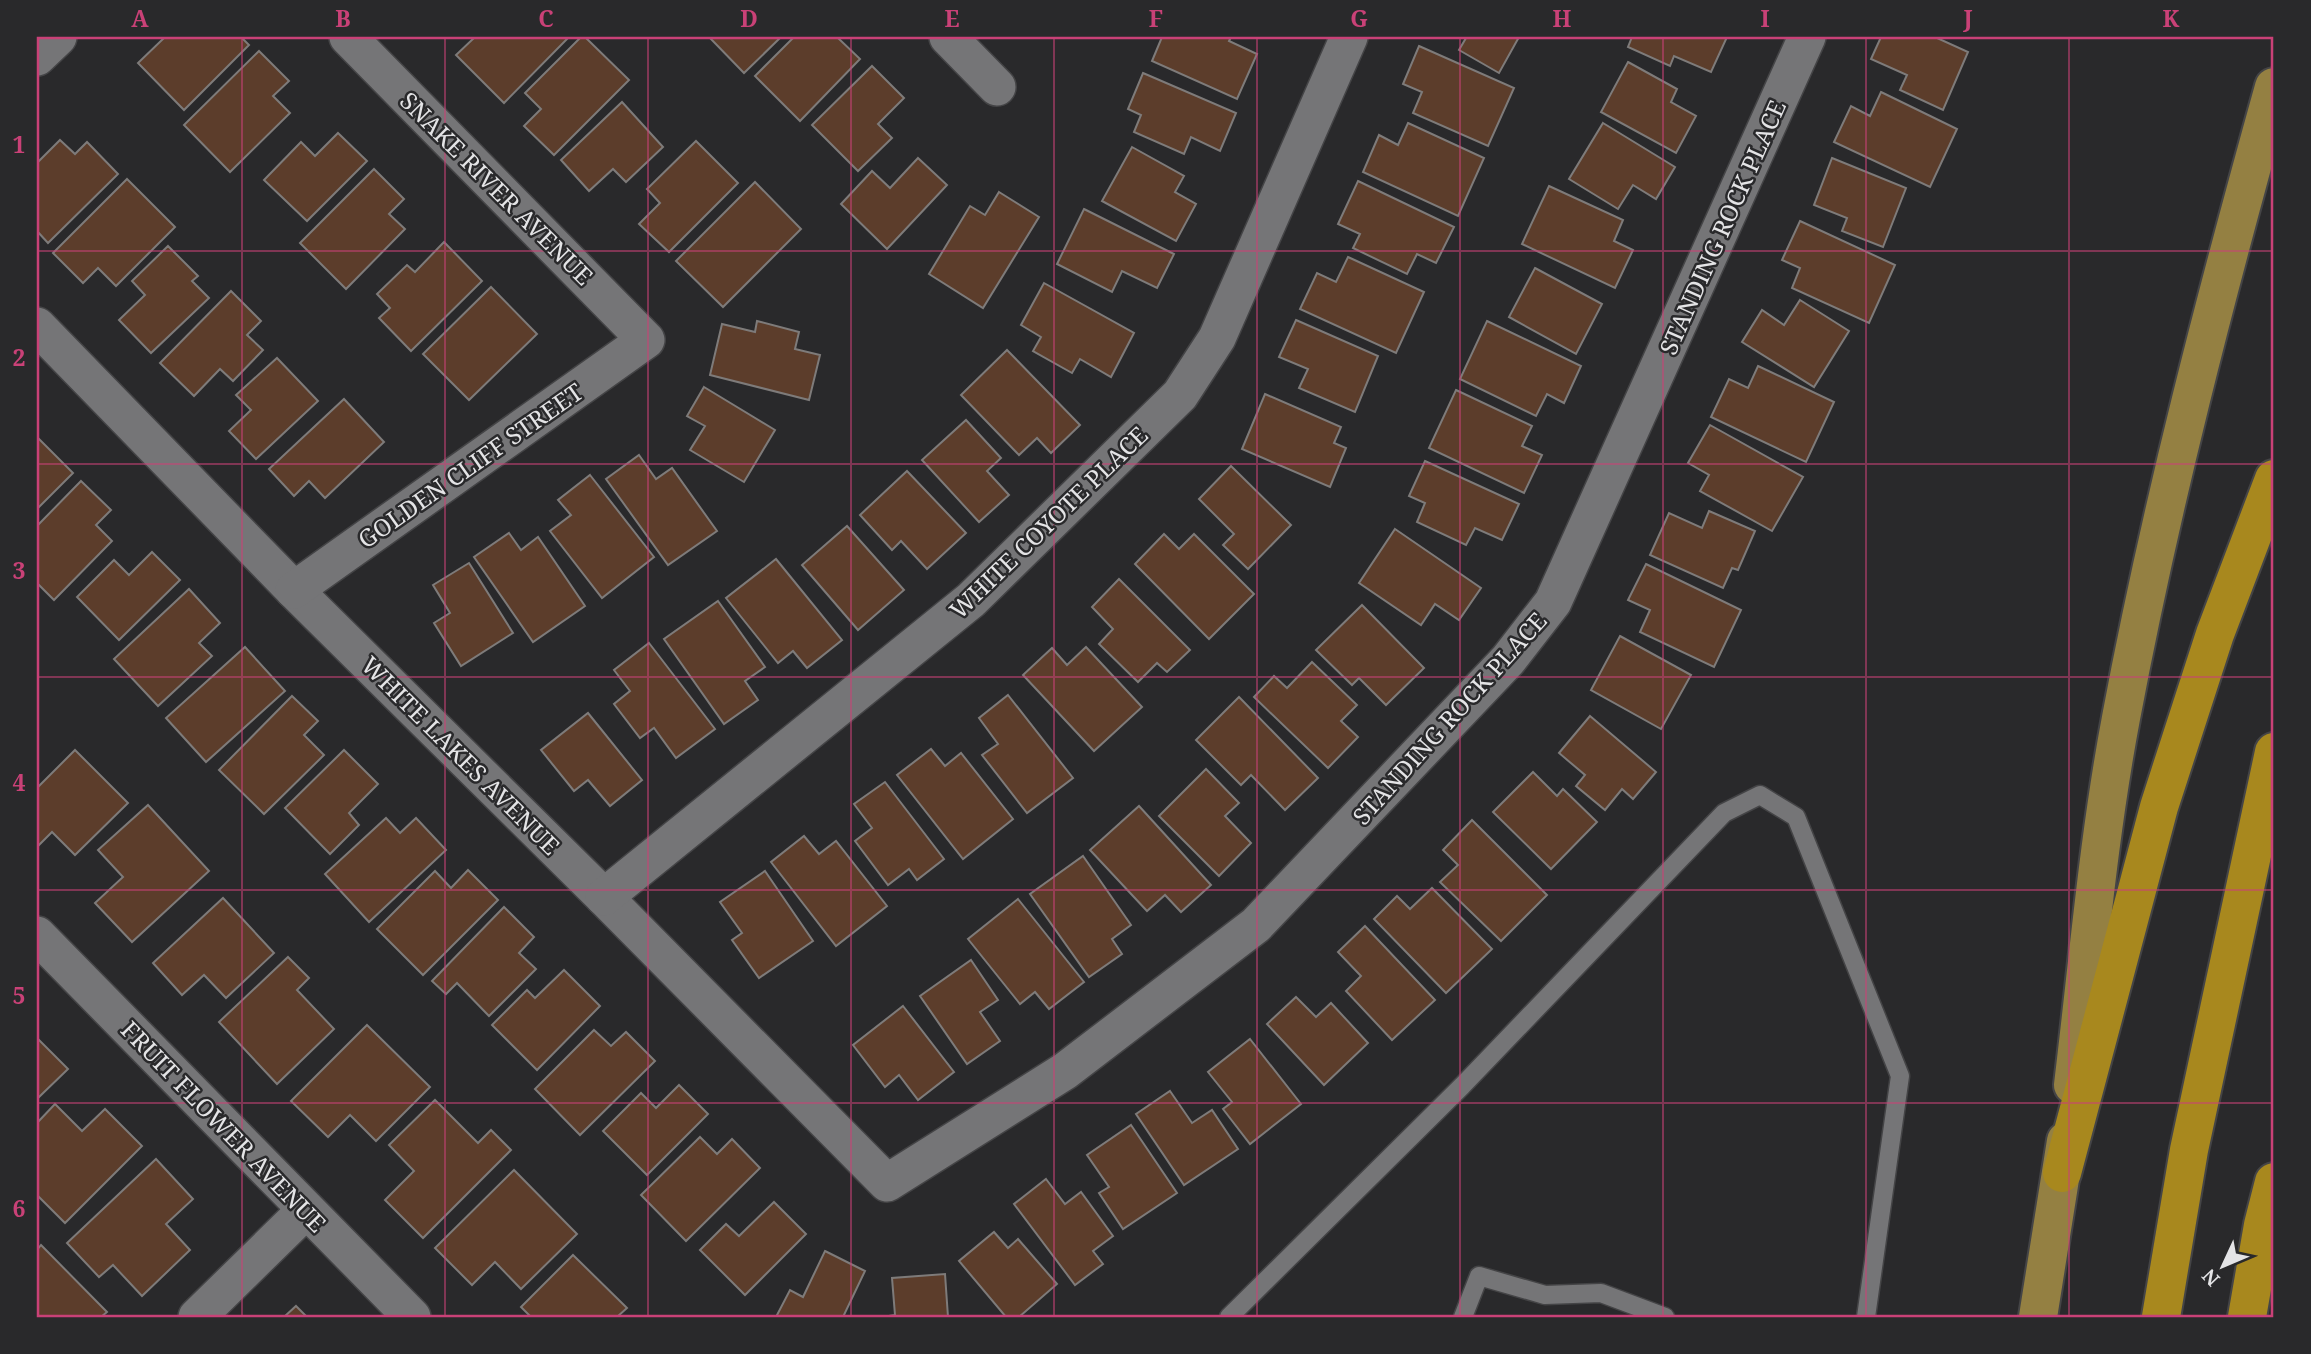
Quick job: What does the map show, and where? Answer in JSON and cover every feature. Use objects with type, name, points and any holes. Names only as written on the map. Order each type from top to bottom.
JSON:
[{"type":"highway","points":[[2062,1173],[2159,807],[2215,634],[2274,479]]},
{"type":"highway","points":[[2161,1317],[2189,1150],[2274,752]]},
{"type":"highway","points":[[2247,1317],[2263,1226],[2274,1182]]},
{"type":"main road","points":[[2038,1317],[2062,1173],[2109,789],[2121,718],[2163,511],[2219,283],[2274,87]]},
{"type":"street","points":[[37,57],[58,37]]},
{"type":"street","name":"SNAKE RIVER AVENUE","points":[[348,37],[646,340]]},
{"type":"street","points":[[948,37],[997,87]]},
{"type":"street","name":"WHITE COYOTE PLACE","points":[[604,897],[971,600],[1180,395],[1217,338],[1349,37]]},
{"type":"street","name":"STANDING ROCK PLACE","points":[[887,1183],[1065,1071],[1256,925],[1508,660],[1553,602],[1807,37]]},
{"type":"street","name":"WHITE LAKES AVENUE","points":[[37,326],[294,590],[604,897],[887,1183]]},
{"type":"street","name":"GOLDEN CLIFF STREET","points":[[294,590],[646,340]]},
{"type":"street","name":"FRUIT FLOWER AVENUE","points":[[37,935],[412,1317]]},
{"type":"street","points":[[197,1317],[306,1209]]},
{"type":"lane","points":[[1229,1317],[1462,1086],[1724,813],[1760,795],[1796,817],[1900,1076],[1866,1317]]},
{"type":"lane","points":[[1463,1317],[1479,1276],[1545,1296],[1601,1293],[1665,1317]]},
{"type":"building","points":[[165,37],[241,37],[249,45],[184,110],[138,63]]},
{"type":"building","points":[[475,37],[569,37],[504,103],[456,55]]},
{"type":"building","points":[[581,37],[585,37],[629,80],[554,155],[524,126],[541,109],[525,93]]},
{"type":"building","points":[[709,37],[781,37],[744,73]]},
{"type":"building","points":[[794,37],[837,37],[860,59],[800,121],[755,76]]},
{"type":"building","points":[[1162,37],[1231,37],[1229,41],[1257,54],[1237,99],[1152,61]]},
{"type":"building","points":[[1463,37],[1519,37],[1499,73],[1459,50],[1466,38]]},
{"type":"building","points":[[1632,37],[1727,37],[1711,72],[1674,56],[1670,66],[1628,47]]},
{"type":"building","points":[[1881,37],[1935,37],[1968,52],[1943,110],[1900,90],[1907,75],[1871,59]]},
{"type":"building","points":[[1419,46],[1514,88],[1488,146],[1413,113],[1422,92],[1403,84]]},
{"type":"building","points":[[259,51],[289,81],[273,96],[290,113],[230,172],[184,125]]},
{"type":"building","points":[[1628,62],[1677,89],[1671,102],[1696,116],[1676,153],[1601,112]]},
{"type":"building","points":[[872,66],[904,98],[878,124],[892,138],[858,171],[812,125]]},
{"type":"building","points":[[1143,73],[1236,113],[1220,151],[1191,137],[1184,154],[1134,132],[1141,115],[1128,109]]},
{"type":"building","points":[[1881,92],[1957,129],[1930,187],[1834,142],[1851,106],[1870,116]]},
{"type":"building","points":[[622,102],[663,147],[626,182],[613,169],[589,191],[561,160]]},
{"type":"building","points":[[1408,123],[1484,158],[1458,216],[1363,172],[1379,135],[1398,145]]},
{"type":"building","points":[[1603,123],[1675,167],[1656,199],[1633,185],[1618,209],[1569,179]]},
{"type":"building","points":[[338,133],[367,161],[307,221],[264,180],[301,142],[315,156]]},
{"type":"building","points":[[60,140],[75,154],[87,142],[118,174],[48,243],[37,231],[37,163]]},
{"type":"building","points":[[696,141],[738,183],[669,252],[639,224],[660,203],[647,189]]},
{"type":"building","points":[[1132,147],[1184,176],[1175,192],[1196,204],[1176,241],[1102,201]]},
{"type":"building","points":[[918,158],[947,185],[887,249],[841,204],[872,171],[890,188]]},
{"type":"building","points":[[1832,158],[1906,188],[1883,247],[1842,231],[1847,218],[1814,205]]},
{"type":"building","points":[[374,169],[404,199],[389,214],[405,229],[346,289],[300,243]]},
{"type":"building","points":[[127,179],[175,227],[116,286],[98,268],[83,283],[53,253]]},
{"type":"building","points":[[1358,181],[1454,227],[1436,263],[1417,254],[1407,274],[1353,248],[1360,234],[1338,224]]},
{"type":"building","points":[[755,182],[801,229],[723,307],[676,261]]},
{"type":"building","points":[[1549,186],[1623,220],[1614,241],[1633,250],[1615,288],[1522,244]]},
{"type":"building","points":[[999,192],[1039,217],[983,308],[929,274],[970,206],[985,215]]},
{"type":"building","points":[[1084,209],[1174,254],[1157,288],[1122,271],[1112,292],[1057,264]]},
{"type":"building","points":[[1800,221],[1895,265],[1869,323],[1792,288],[1800,268],[1782,260]]},
{"type":"building","points":[[444,242],[482,281],[411,351],[379,318],[390,308],[377,294],[407,265],[415,272]]},
{"type":"building","points":[[168,246],[198,276],[192,281],[209,298],[151,353],[119,320],[145,295],[132,281]]},
{"type":"building","points":[[1348,257],[1424,292],[1396,353],[1300,309],[1317,273],[1336,282]]},
{"type":"building","points":[[1535,268],[1602,304],[1576,354],[1509,317]]},
{"type":"building","points":[[1044,283],[1134,333],[1111,377],[1080,359],[1072,373],[1033,351],[1041,337],[1021,325]]},
{"type":"building","points":[[491,287],[537,334],[469,400],[423,354]]},
{"type":"building","points":[[231,291],[261,321],[247,335],[263,350],[233,381],[220,369],[194,396],[160,363]]},
{"type":"building","points":[[1800,300],[1849,331],[1814,387],[1742,342],[1762,310],[1784,325]]},
{"type":"building","points":[[1296,320],[1378,356],[1355,412],[1299,388],[1308,369],[1279,357]]},
{"type":"building","points":[[757,321],[799,332],[795,349],[820,355],[809,400],[710,375],[722,324],[755,332]]},
{"type":"building","points":[[1487,321],[1581,366],[1564,403],[1547,394],[1536,416],[1460,379]]},
{"type":"building","points":[[1007,350],[1080,425],[1051,453],[1037,438],[1019,455],[961,395]]},
{"type":"building","points":[[277,358],[318,401],[256,459],[229,431],[251,410],[236,395]]},
{"type":"building","points":[[1758,366],[1834,402],[1806,462],[1711,417],[1729,379],[1748,388]]},
{"type":"building","points":[[704,387],[775,430],[744,482],[690,450],[705,426],[687,416]]},
{"type":"building","points":[[1456,390],[1532,426],[1522,446],[1542,455],[1524,493],[1429,448]]},
{"type":"building","points":[[1265,394],[1341,427],[1334,443],[1346,448],[1330,487],[1242,449]]},
{"type":"building","points":[[344,399],[384,442],[325,498],[309,481],[294,496],[269,469]]},
{"type":"building","points":[[966,420],[1001,458],[987,471],[1009,495],[979,522],[922,460]]},
{"type":"building","points":[[1710,425],[1803,477],[1772,531],[1700,491],[1709,475],[1688,463]]},
{"type":"building","points":[[37,437],[73,473],[37,509]]},
{"type":"building","points":[[639,455],[656,479],[672,468],[717,531],[668,565],[606,479]]},
{"type":"building","points":[[1425,461],[1519,504],[1502,540],[1475,528],[1466,545],[1417,522],[1425,503],[1409,496]]},
{"type":"building","points":[[1231,466],[1291,525],[1248,569],[1223,545],[1234,534],[1199,499]]},
{"type":"building","points":[[907,471],[966,533],[927,569],[901,541],[892,550],[860,515]]},
{"type":"building","points":[[590,475],[654,557],[602,598],[550,531],[571,515],[558,500]]},
{"type":"building","points":[[81,481],[111,510],[96,525],[112,541],[54,600],[37,583],[37,526]]},
{"type":"building","points":[[1709,511],[1755,531],[1738,570],[1732,568],[1723,588],[1650,555],[1669,513],[1702,528]]},
{"type":"building","points":[[847,526],[904,590],[858,630],[802,565]]},
{"type":"building","points":[[1395,529],[1481,588],[1459,620],[1435,604],[1421,625],[1359,583]]},
{"type":"building","points":[[509,533],[521,550],[538,537],[585,606],[533,642],[474,557]]},
{"type":"building","points":[[1164,534],[1179,549],[1194,534],[1254,594],[1209,639],[1135,564]]},
{"type":"building","points":[[152,552],[180,580],[119,640],[77,597],[114,560],[129,575]]},
{"type":"building","points":[[776,559],[842,640],[807,668],[793,651],[778,663],[726,598]]},
{"type":"building","points":[[469,563],[513,633],[461,666],[434,623],[450,613],[433,585]]},
{"type":"building","points":[[1646,564],[1741,610],[1714,667],[1640,632],[1650,610],[1628,600]]},
{"type":"building","points":[[1119,579],[1190,650],[1167,672],[1157,663],[1138,682],[1099,644],[1113,629],[1092,607]]},
{"type":"building","points":[[189,589],[220,623],[199,643],[212,656],[158,706],[114,659]]},
{"type":"building","points":[[718,601],[765,667],[745,681],[758,700],[724,724],[664,639]]},
{"type":"building","points":[[1362,605],[1424,668],[1386,705],[1359,678],[1352,685],[1316,650]]},
{"type":"building","points":[[1620,636],[1691,675],[1661,729],[1591,690]]},
{"type":"building","points":[[649,643],[715,729],[676,758],[654,728],[640,738],[614,704],[630,691],[614,670]]},
{"type":"building","points":[[245,647],[285,691],[206,762],[166,718]]},
{"type":"building","points":[[1086,647],[1142,707],[1094,751],[1023,675],[1052,648],[1067,665]]},
{"type":"building","points":[[1312,662],[1357,705],[1341,721],[1358,737],[1328,768],[1254,697],[1274,676],[1287,688]]},
{"type":"building","points":[[1008,695],[1073,778],[1027,813],[982,755],[998,744],[979,718]]},
{"type":"building","points":[[292,696],[318,721],[304,735],[324,755],[264,814],[219,770]]},
{"type":"building","points":[[1239,697],[1318,778],[1285,810],[1251,775],[1241,785],[1196,740]]},
{"type":"building","points":[[588,713],[642,780],[610,806],[588,780],[574,791],[541,750]]},
{"type":"building","points":[[1590,716],[1656,772],[1633,799],[1622,789],[1605,810],[1576,786],[1585,775],[1559,753]]},
{"type":"building","points":[[931,749],[945,766],[961,753],[1013,819],[963,859],[897,775]]},
{"type":"building","points":[[75,750],[128,803],[75,855],[52,832],[37,847],[37,788]]},
{"type":"building","points":[[344,750],[378,784],[349,813],[359,825],[330,854],[285,808]]},
{"type":"building","points":[[1206,769],[1239,803],[1225,816],[1251,843],[1219,876],[1159,816]]},
{"type":"building","points":[[1533,772],[1557,796],[1563,789],[1597,822],[1551,869],[1493,812]]},
{"type":"building","points":[[885,782],[944,859],[917,880],[909,869],[888,885],[855,841],[872,828],[854,804]]},
{"type":"building","points":[[148,805],[209,871],[132,942],[95,903],[123,877],[98,850]]},
{"type":"building","points":[[1139,806],[1211,885],[1181,912],[1165,895],[1147,911],[1090,850]]},
{"type":"building","points":[[386,818],[400,833],[416,818],[446,850],[369,922],[325,874]]},
{"type":"building","points":[[1472,820],[1547,895],[1501,941],[1440,882],[1458,865],[1443,850]]},
{"type":"building","points":[[804,836],[819,854],[836,841],[887,906],[836,946],[771,862]]},
{"type":"building","points":[[1083,856],[1131,925],[1112,939],[1122,954],[1089,977],[1030,894]]},
{"type":"building","points":[[468,870],[498,900],[423,975],[377,929],[435,871],[451,888]]},
{"type":"building","points":[[765,871],[813,941],[759,978],[732,940],[742,933],[720,902]]},
{"type":"building","points":[[1432,888],[1492,949],[1446,993],[1374,919],[1397,896],[1410,909]]},
{"type":"building","points":[[223,898],[274,953],[226,998],[204,975],[182,995],[153,963]]},
{"type":"building","points":[[1018,899],[1084,982],[1049,1009],[1035,992],[1020,1004],[968,939]]},
{"type":"building","points":[[504,907],[534,937],[519,953],[536,969],[489,1016],[457,983],[446,994],[432,981]]},
{"type":"building","points":[[1365,926],[1435,1000],[1392,1040],[1346,991],[1361,976],[1338,952]]},
{"type":"building","points":[[288,957],[309,978],[297,990],[334,1029],[277,1084],[219,1022]]},
{"type":"building","points":[[971,960],[998,1000],[980,1012],[1000,1041],[967,1064],[920,996]]},
{"type":"building","points":[[564,970],[600,1006],[537,1070],[492,1025],[527,990],[535,998]]},
{"type":"building","points":[[1296,997],[1316,1017],[1331,1003],[1368,1043],[1324,1085],[1267,1024]]},
{"type":"building","points":[[903,1006],[954,1072],[918,1100],[899,1075],[885,1087],[853,1045]]},
{"type":"building","points":[[367,1025],[430,1087],[376,1141],[350,1115],[328,1137],[291,1101]]},
{"type":"building","points":[[594,1030],[611,1046],[626,1032],[655,1061],[580,1135],[535,1089]]},
{"type":"building","points":[[37,1038],[68,1069],[39,1097],[37,1095]]},
{"type":"building","points":[[1250,1039],[1301,1104],[1250,1144],[1223,1109],[1232,1102],[1208,1072]]},
{"type":"building","points":[[679,1085],[708,1114],[647,1175],[603,1131],[641,1093],[656,1108]]},
{"type":"building","points":[[1170,1091],[1192,1123],[1212,1110],[1238,1149],[1184,1185],[1136,1114]]},
{"type":"building","points":[[435,1100],[478,1143],[491,1130],[511,1150],[423,1238],[385,1200],[414,1171],[389,1145]]},
{"type":"building","points":[[55,1104],[82,1131],[105,1109],[142,1146],[65,1223],[37,1195],[37,1123]]},
{"type":"building","points":[[1131,1125],[1177,1193],[1123,1229],[1099,1193],[1109,1187],[1087,1155]]},
{"type":"building","points":[[700,1137],[717,1154],[732,1139],[760,1168],[686,1241],[641,1195]]},
{"type":"building","points":[[156,1159],[193,1199],[166,1224],[190,1250],[142,1296],[113,1265],[99,1277],[67,1243]]},
{"type":"building","points":[[514,1170],[577,1234],[521,1289],[495,1262],[472,1285],[435,1248]]},
{"type":"building","points":[[1046,1179],[1065,1204],[1081,1192],[1113,1236],[1093,1251],[1103,1264],[1075,1285],[1014,1204]]},
{"type":"building","points":[[774,1202],[806,1234],[745,1295],[700,1250],[726,1224],[739,1236]]},
{"type":"building","points":[[994,1232],[1008,1248],[1018,1239],[1057,1284],[1019,1317],[1006,1317],[959,1261]]},
{"type":"building","points":[[41,1245],[107,1312],[101,1317],[37,1317],[37,1250]]},
{"type":"building","points":[[825,1251],[865,1271],[843,1317],[776,1317],[790,1290],[803,1297]]},
{"type":"building","points":[[573,1255],[627,1308],[617,1317],[531,1317],[521,1307]]},
{"type":"building","points":[[945,1274],[948,1317],[882,1317],[895,1315],[892,1278]]},
{"type":"building","points":[[296,1306],[307,1317],[284,1317]]}]
